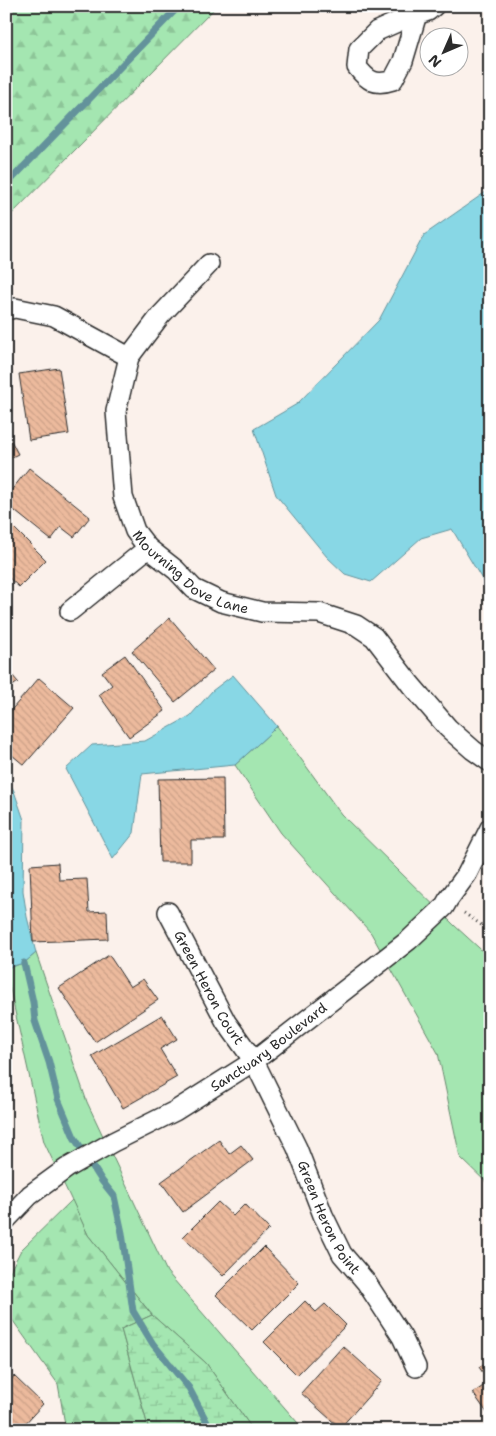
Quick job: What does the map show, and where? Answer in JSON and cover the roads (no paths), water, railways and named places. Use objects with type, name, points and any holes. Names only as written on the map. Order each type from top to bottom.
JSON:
[{"type":"street","name":"Mourning Dove Lane","points":[[209,264],[160,316],[129,357],[116,411],[124,497],[135,531],[148,548],[176,570],[194,588],[221,602],[262,612],[319,613],[356,625],[374,637],[411,685],[448,728],[490,762]]},
{"type":"street","points":[[6,310],[15,308],[54,316],[129,357]]},
{"type":"street","points":[[70,611],[148,548]]},
{"type":"street","name":"Sanctuary Boulevard","points":[[6,1220],[30,1195],[67,1168],[113,1142],[175,1111],[254,1061],[409,940],[446,903],[467,874],[490,828]]},
{"type":"street","name":"Green Heron Court","points":[[168,912],[226,1022],[254,1061]]},
{"type":"street","name":"Green Heron Point","points":[[254,1061],[297,1148],[323,1215],[342,1254],[366,1282],[402,1336],[416,1367]]},
{"type":"water","points":[[490,189],[490,588],[483,581],[452,529],[421,538],[371,582],[345,574],[327,557],[276,495],[254,429],[297,404],[379,320],[424,235]]},
{"type":"water","points":[[233,675],[277,726],[235,765],[142,774],[134,833],[113,859],[66,769],[92,745],[145,741],[190,716],[212,691]]},
{"type":"water","points":[[6,776],[14,791],[24,820],[23,891],[36,953],[24,963],[6,968]]},
{"type":"waterway","points":[[6,185],[179,6]]},
{"type":"waterway","points":[[24,963],[33,1002],[35,1021],[49,1062],[58,1099],[74,1137],[102,1181],[114,1196],[122,1233],[133,1311],[153,1344],[189,1388],[211,1430]]}]
